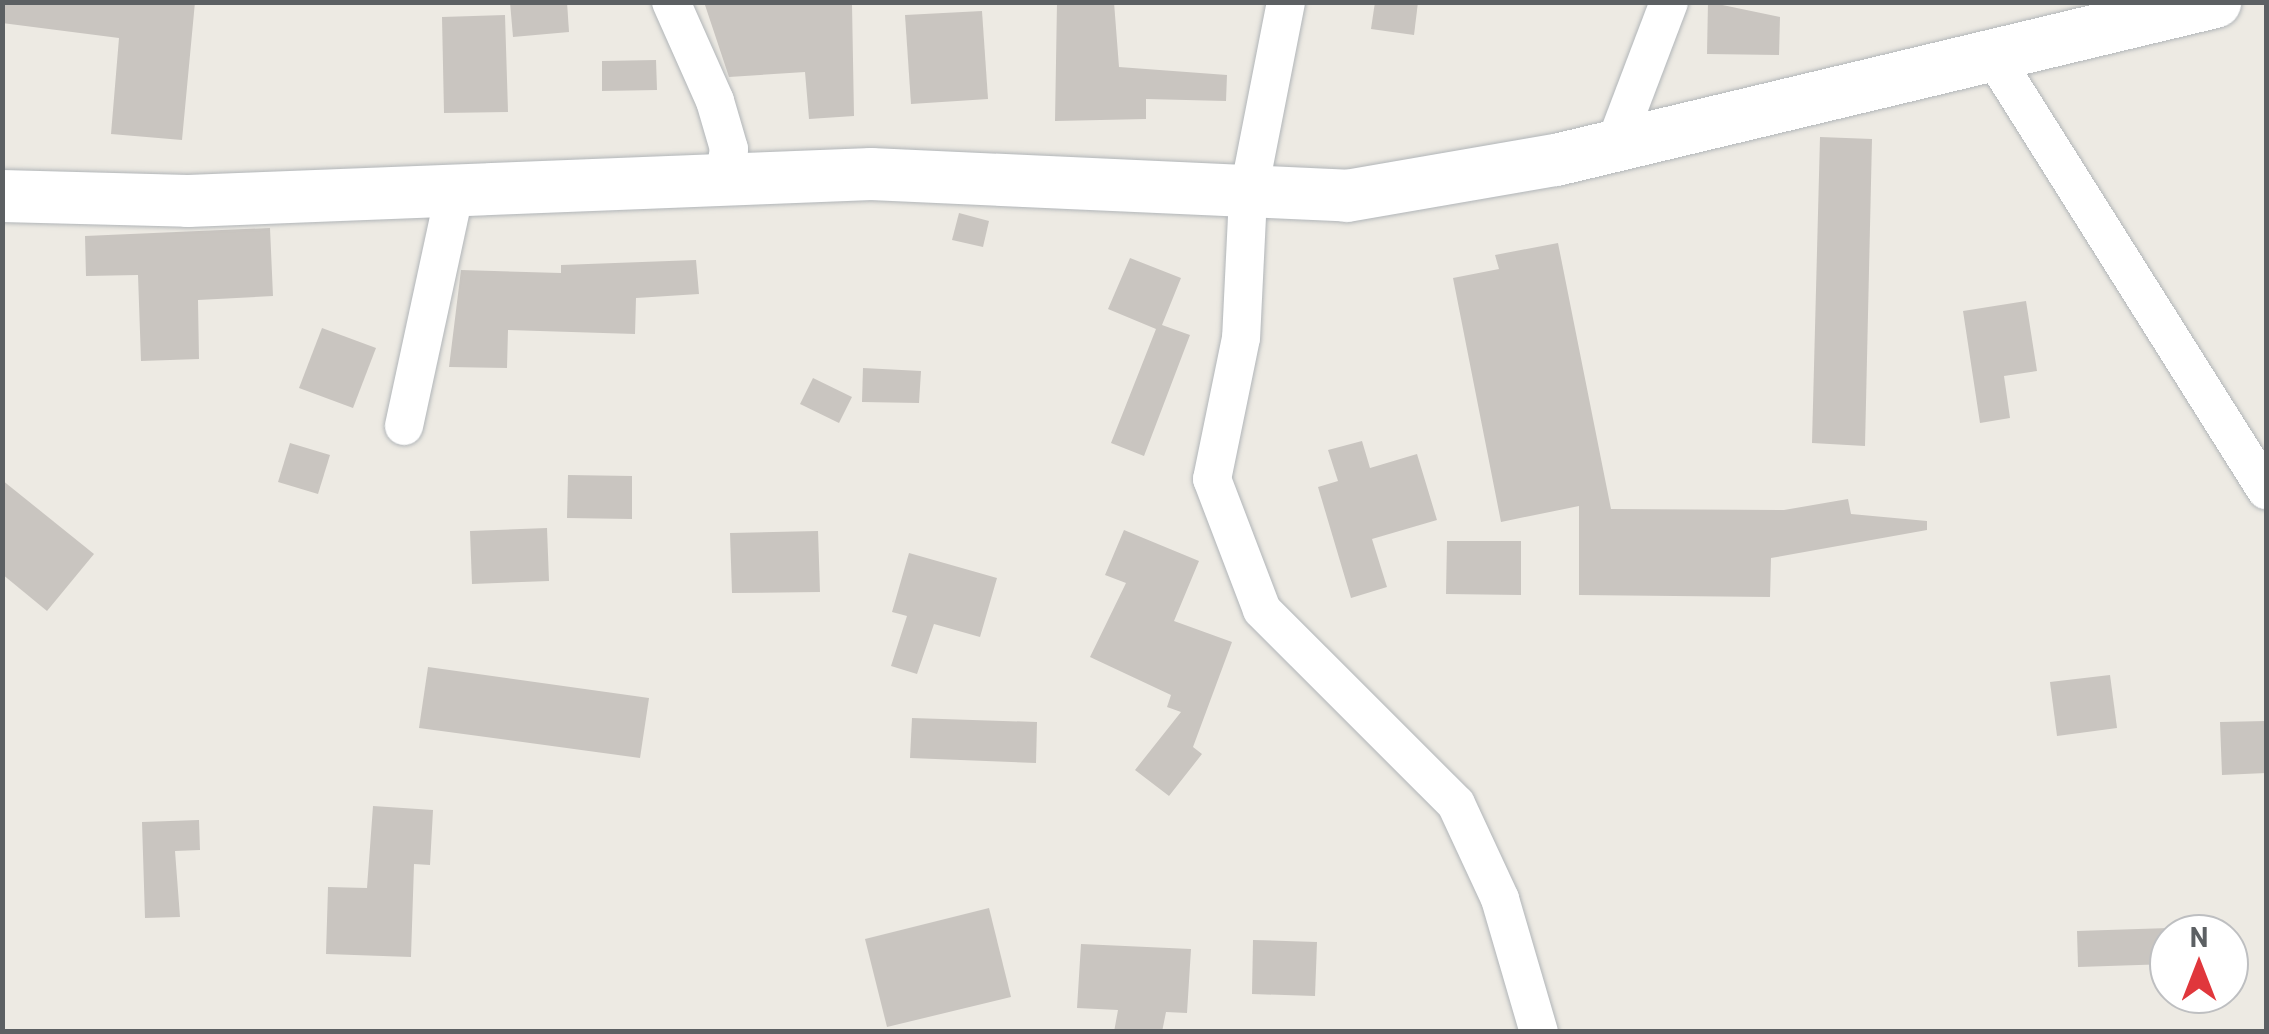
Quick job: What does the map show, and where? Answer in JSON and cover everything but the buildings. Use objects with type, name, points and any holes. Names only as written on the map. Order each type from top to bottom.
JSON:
[{"type":"main road","points":[[2,196],[188,201],[871,174],[1248,196],[1440,185],[1614,147],[2214,2]]},
{"type":"street","points":[[671,2],[715,102],[729,149],[724,178]]},
{"type":"street","points":[[1286,2],[1248,196],[1241,338],[1212,480],[1232,551],[1262,610],[1318,676],[1456,804],[1500,898],[1539,1032]]},
{"type":"street","points":[[1614,147],[1668,2]]},
{"type":"street","points":[[1993,56],[2266,490]]},
{"type":"street","points":[[404,426],[455,190]]}]
